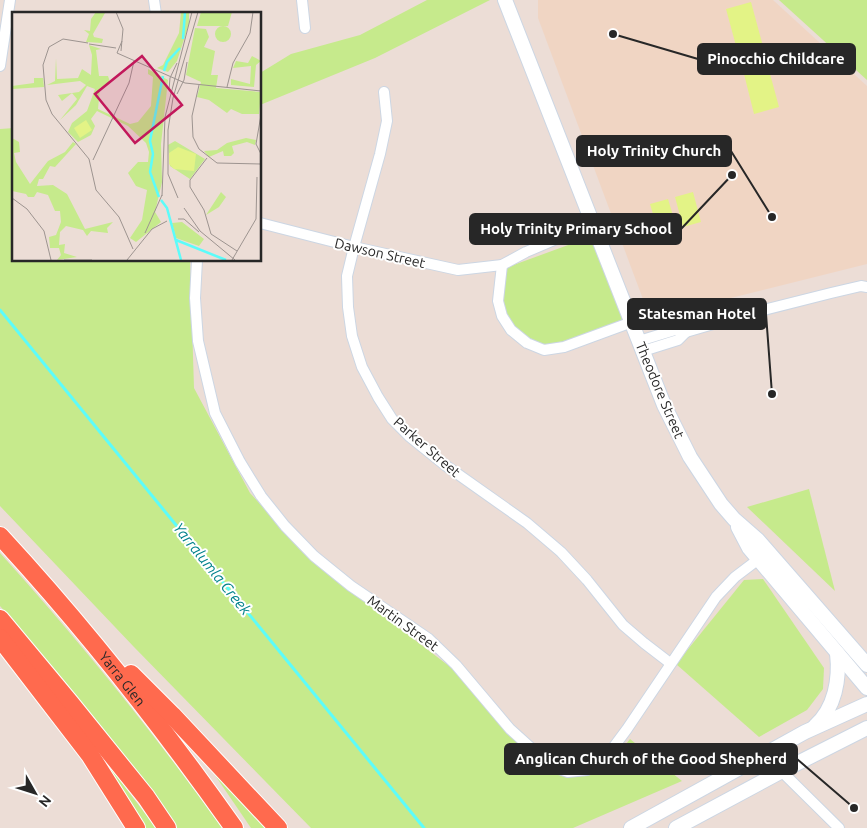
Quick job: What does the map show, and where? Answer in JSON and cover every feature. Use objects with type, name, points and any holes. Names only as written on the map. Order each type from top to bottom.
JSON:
[{"type":"highway","name":"Yarra Glen","points":[[0,536],[53,595],[143,705],[191,766],[234,828]]},
{"type":"highway","points":[[53,595],[172,714],[278,828]]},
{"type":"highway","points":[[0,620],[146,797],[167,828]]},
{"type":"highway","points":[[0,638],[90,755],[136,828]]},
{"type":"main road","name":"Theodore Street","points":[[506,2],[664,405],[690,457],[721,504],[734,519],[758,540],[763,556],[837,653],[867,688]]},
{"type":"main road","name":"Theodore Street","points":[[763,556],[867,666]]},
{"type":"main road","points":[[805,732],[816,725],[831,704],[838,678],[837,653]]},
{"type":"main road","points":[[631,828],[805,732],[867,704]]},
{"type":"main road","points":[[676,828],[861,731],[867,724]]},
{"type":"street","points":[[0,66],[10,0]]},
{"type":"street","points":[[302,0],[305,28]]},
{"type":"street","name":"Parker Street","points":[[384,92],[387,121],[347,276],[348,307],[352,336],[362,367],[392,419],[409,436],[445,465],[527,523],[561,552],[587,580],[623,625],[670,663]]},
{"type":"street","name":"Dawson Street","points":[[261,223],[354,247],[458,270],[502,265],[526,252],[594,223]]},
{"type":"street","name":"Martin Street","points":[[196,261],[195,298],[198,341],[215,413],[240,462],[261,496],[285,526],[314,556],[351,586],[429,639],[449,658],[510,729],[551,766],[568,772],[587,770],[604,760],[716,597],[735,577],[763,556]]},
{"type":"street","points":[[502,265],[498,301],[502,316],[512,330],[527,343],[544,350],[564,347],[632,322]]},
{"type":"street","points":[[641,346],[675,330],[686,332],[823,295],[861,286],[867,287]]},
{"type":"street","points":[[764,754],[836,827]]},
{"type":"shaded area","points":[[538,0],[773,0],[867,86],[867,264],[650,318],[538,18]]},
{"type":"green space","points":[[427,0],[490,0],[375,58],[261,105],[261,72],[291,54],[360,35]]},
{"type":"green space","points":[[779,0],[867,0],[867,80]]},
{"type":"green space","points":[[751,2],[764,50],[739,57],[726,9]]},
{"type":"green space","points":[[766,59],[779,107],[754,114],[742,66]]},
{"type":"green space","points":[[12,128],[12,261],[190,261],[194,388],[250,493],[315,564],[453,669],[548,772],[578,776],[608,767],[630,739],[682,781],[573,828],[311,828],[134,647],[0,506],[0,129]]},
{"type":"green space","points":[[693,192],[701,222],[683,227],[675,197]]},
{"type":"green space","points":[[668,199],[677,229],[659,234],[650,204]]},
{"type":"green space","points":[[590,237],[625,320],[561,343],[543,344],[527,337],[513,325],[507,316],[502,299],[500,270]]},
{"type":"green space","points":[[809,489],[835,591],[747,507]]},
{"type":"green space","points":[[0,553],[115,687],[222,828],[177,828],[92,715],[0,606]]},
{"type":"green space","points":[[763,579],[824,668],[823,689],[807,710],[759,737],[676,664],[744,580]]},
{"type":"green space","points":[[106,762],[156,828],[142,828],[104,764]]},
{"type":"green space","points":[[208,765],[274,828],[251,828]]},
{"type":"waterway","name":"Yarralumla Creek","points":[[0,310],[424,828]]},
{"type":"place","name":"Pinocchio Childcare","points":[[613,34]]},
{"type":"place","name":"Holy Trinity Primary School","points":[[732,175]]},
{"type":"place","name":"Holy Trinity Church","points":[[772,217]]},
{"type":"place","name":"Statesman Hotel","points":[[772,394]]},
{"type":"place","name":"Anglican Church of the Good Shepherd","points":[[854,808]]}]
